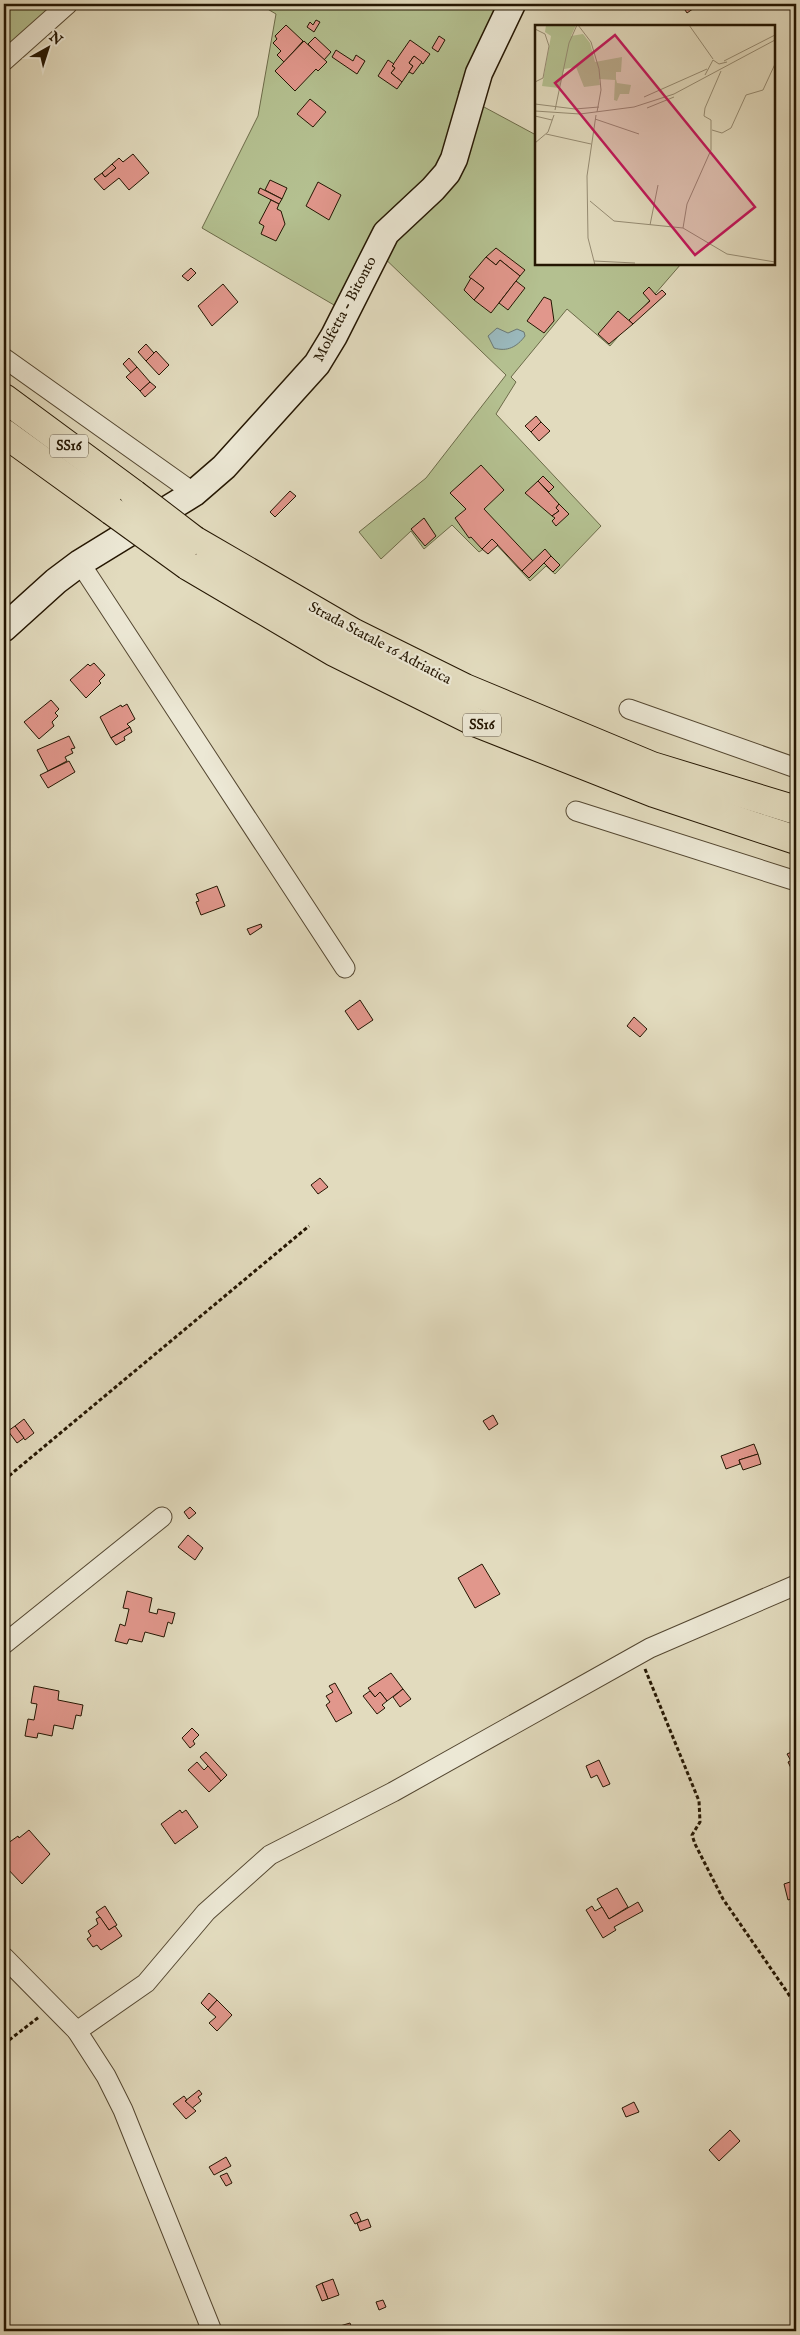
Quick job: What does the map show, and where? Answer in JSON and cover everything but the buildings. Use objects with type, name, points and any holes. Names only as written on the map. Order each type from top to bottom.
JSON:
[{"type":"highway","name":"Strada Statale 16 Adriatica","points":[[4,398],[194,540],[354,633],[465,688],[652,766],[796,810]]},
{"type":"highway","name":"Strada Statale 16 Adriatica","points":[[4,433],[188,566],[334,652],[477,724],[654,793],[796,840]]},
{"type":"street","points":[[4,61],[68,4]]},
{"type":"street","name":"Molfetta - Bitonto","points":[[4,628],[56,581],[80,563],[194,493],[224,467],[317,364],[334,336],[386,233],[447,173],[454,158],[479,73],[512,4]]},
{"type":"street","points":[[4,358],[194,493]]},
{"type":"street","points":[[80,563],[345,968]]},
{"type":"street","points":[[629,709],[796,768]]},
{"type":"street","points":[[576,812],[796,881]]},
{"type":"street","points":[[4,1644],[162,1517]]},
{"type":"street","points":[[77,2032],[146,1983],[206,1912],[270,1854],[393,1792],[639,1654],[796,1585]]},
{"type":"street","points":[[4,1957],[77,2032],[106,2076],[123,2110],[212,2331]]},
{"type":"path","points":[[4,1480],[309,1226]]},
{"type":"path","points":[[639,1654],[699,1801],[700,1822],[692,1835],[695,1844],[723,1899],[796,2004]]},
{"type":"path","points":[[4,2044],[38,2019],[46,2001]]},
{"type":"green space","points":[[4,4],[73,4],[4,61]]},
{"type":"green space","points":[[259,4],[497,4],[458,93],[535,134],[535,265],[680,265],[610,346],[567,309],[511,377],[516,382],[496,414],[601,526],[555,574],[546,566],[530,581],[494,542],[479,552],[452,525],[424,549],[411,531],[381,559],[359,532],[426,478],[506,375],[377,251],[346,312],[202,228],[258,116],[276,14]]},
{"type":"water","points":[[497,328],[508,333],[517,329],[524,332],[525,336],[511,348],[494,348],[488,336]]}]
